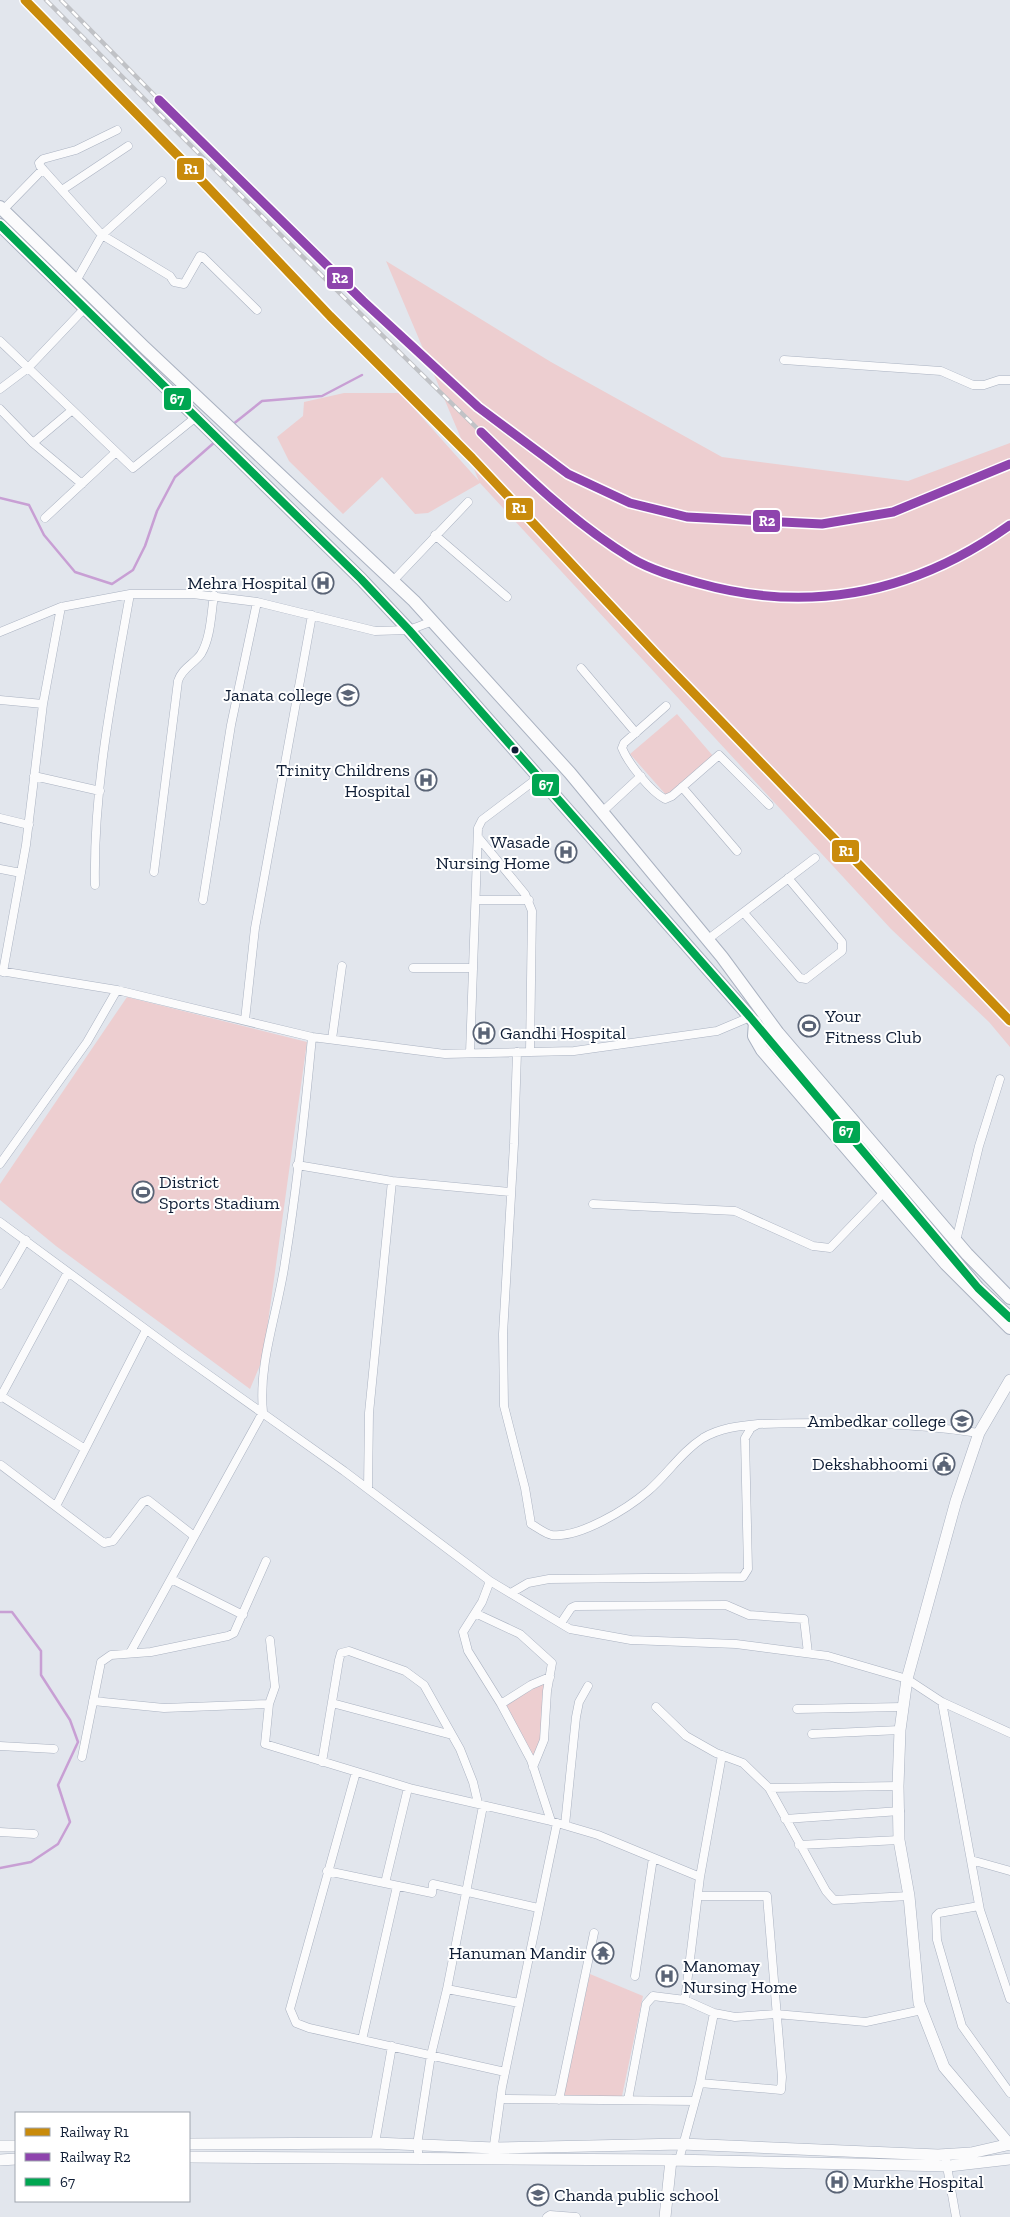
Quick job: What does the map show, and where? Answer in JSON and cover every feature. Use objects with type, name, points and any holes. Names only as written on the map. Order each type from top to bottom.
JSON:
[{"type":"main road","points":[[2,209],[433,621],[602,812],[707,940],[778,1033],[956,1241],[1010,1298]]},
{"type":"main road","points":[[0,225],[84,309],[240,459],[361,579],[409,630],[752,1019],[978,1288],[1010,1318]]},
{"type":"main road","points":[[752,1019],[754,1036],[762,1050],[946,1264],[1010,1328]]},
{"type":"main road","points":[[190,2144],[375,2143],[494,2148],[682,2144],[947,2161],[1010,2144],[944,2067],[919,2003],[908,1896],[899,1840],[900,1812],[898,1786],[900,1730],[907,1679],[956,1501],[979,1433],[1010,1380]]},
{"type":"main road","points":[[0,2146],[15,2146]]},
{"type":"main road","points":[[190,2157],[492,2160],[947,2161],[1010,2159]]},
{"type":"main road","points":[[0,2160],[15,2159]]},
{"type":"main road","points":[[665,2217],[675,2160]]},
{"type":"street","points":[[116,130],[76,150],[42,159],[39,163],[102,235],[170,276],[174,282],[184,284],[200,256],[203,257],[257,310]]},
{"type":"street","points":[[62,190],[128,146]]},
{"type":"street","points":[[2,209],[43,169]]},
{"type":"street","points":[[76,281],[102,235],[162,181]]},
{"type":"street","points":[[0,389],[28,368],[84,309]]},
{"type":"street","points":[[0,341],[132,468],[200,420]]},
{"type":"street","points":[[784,360],[941,371],[973,385],[984,386],[999,380],[1010,380]]},
{"type":"street","points":[[0,409],[33,443],[82,484]]},
{"type":"street","points":[[33,443],[72,410]]},
{"type":"street","points":[[46,518],[116,452]]},
{"type":"street","points":[[393,581],[468,502]]},
{"type":"street","points":[[435,535],[507,597]]},
{"type":"street","points":[[0,632],[61,607],[130,594],[214,595],[257,602],[375,631],[409,630],[433,621]]},
{"type":"street","points":[[95,885],[95,837],[100,791],[115,679],[130,594]]},
{"type":"street","points":[[154,872],[178,681],[183,670],[195,661],[204,647],[214,595]]},
{"type":"street","points":[[203,900],[231,726],[257,602]]},
{"type":"street","points":[[61,607],[43,704],[29,825],[1,971],[116,990],[312,1037],[446,1054],[574,1052],[717,1031],[752,1019]]},
{"type":"street","points":[[244,1020],[255,928],[312,615]]},
{"type":"street","points":[[581,668],[636,733]]},
{"type":"street","points":[[0,700],[43,704]]},
{"type":"street","points":[[666,706],[624,743],[622,748],[641,776],[665,799],[719,756],[769,806]]},
{"type":"street","points":[[34,776],[100,791]]},
{"type":"street","points":[[602,812],[641,776]]},
{"type":"street","points":[[470,1053],[478,837],[482,820],[539,777]]},
{"type":"street","points":[[682,787],[737,851]]},
{"type":"street","points":[[0,818],[29,825]]},
{"type":"street","points":[[478,837],[529,900],[533,918],[530,1052]]},
{"type":"street","points":[[707,940],[815,858]]},
{"type":"street","points":[[0,869],[21,873]]},
{"type":"street","points":[[744,913],[800,978],[806,979],[842,951],[842,942],[788,878]]},
{"type":"street","points":[[476,900],[529,900]]},
{"type":"street","points":[[332,1039],[342,966]]},
{"type":"street","points":[[413,968],[473,968]]},
{"type":"street","points":[[0,1164],[87,1042],[116,990]]},
{"type":"street","points":[[130,1653],[263,1412],[261,1387],[285,1263],[312,1037]]},
{"type":"street","points":[[517,1052],[503,1334],[504,1406],[525,1488],[531,1524],[550,1535],[569,1533],[606,1520],[648,1491],[703,1438],[729,1427],[758,1424],[856,1422],[942,1427],[979,1433]]},
{"type":"street","points":[[956,1241],[978,1146],[1000,1079]]},
{"type":"street","points":[[297,1165],[392,1181],[511,1192]]},
{"type":"street","points":[[368,1489],[369,1413],[392,1181]]},
{"type":"street","points":[[593,1204],[735,1211],[813,1246],[830,1248],[884,1192]]},
{"type":"street","points":[[0,1222],[146,1330],[263,1412],[490,1581],[570,1629],[631,1640],[736,1644],[828,1656],[907,1679],[942,1702],[1010,1733]]},
{"type":"street","points":[[0,1285],[26,1240]]},
{"type":"street","points":[[68,1272],[1,1397],[85,1449]]},
{"type":"street","points":[[56,1506],[146,1330]]},
{"type":"street","points":[[511,1593],[528,1583],[549,1580],[743,1577],[748,1569],[745,1438],[752,1428],[758,1424]]},
{"type":"street","points":[[1,1465],[101,1541],[109,1543],[113,1540],[143,1502],[151,1500],[194,1536]]},
{"type":"street","points":[[82,1757],[101,1662],[111,1654],[151,1652],[228,1636],[238,1626],[266,1561]]},
{"type":"street","points":[[170,1579],[243,1615]]},
{"type":"street","points":[[490,1581],[476,1613],[463,1632],[463,1637],[468,1652],[501,1704],[533,1768],[554,1822],[500,2099],[492,2160]]},
{"type":"street","points":[[562,1624],[571,1608],[575,1606],[726,1604],[749,1615],[804,1619],[808,1653]]},
{"type":"street","points":[[476,1613],[508,1627],[531,1641],[550,1659],[552,1668],[544,1740],[533,1768]]},
{"type":"street","points":[[270,1640],[275,1687],[269,1704],[265,1744],[408,1788],[554,1822],[598,1835],[700,1877]]},
{"type":"street","points":[[322,1762],[341,1653],[345,1651],[353,1652],[413,1675],[424,1685],[468,1766],[480,1805],[447,1988],[431,2055],[416,2145],[419,2158]]},
{"type":"street","points":[[501,1704],[531,1685],[550,1677]]},
{"type":"street","points":[[565,1826],[576,1717],[579,1702],[588,1686]]},
{"type":"street","points":[[93,1701],[164,1708],[269,1704]]},
{"type":"street","points":[[942,1702],[979,1906],[1010,1999]]},
{"type":"street","points":[[332,1703],[452,1735]]},
{"type":"street","points":[[656,1707],[686,1736],[722,1755],[743,1763],[768,1788],[826,1892],[834,1900],[908,1896]]},
{"type":"street","points":[[798,1709],[902,1707]]},
{"type":"street","points":[[812,1734],[900,1730]]},
{"type":"street","points":[[0,1746],[54,1749]]},
{"type":"street","points":[[685,2000],[700,1896],[700,1877],[722,1755]]},
{"type":"street","points":[[356,1772],[326,1871],[290,2009],[296,2023],[309,2028],[505,2072]]},
{"type":"street","points":[[768,1788],[898,1786]]},
{"type":"street","points":[[385,1883],[408,1788]]},
{"type":"street","points":[[785,1819],[900,1812]]},
{"type":"street","points":[[0,1832],[34,1834]]},
{"type":"street","points":[[799,1845],[899,1840]]},
{"type":"street","points":[[635,1976],[653,1858]]},
{"type":"street","points":[[971,1860],[1010,1871]]},
{"type":"street","points":[[326,1871],[432,1893],[434,1884],[538,1908]]},
{"type":"street","points":[[362,2040],[396,1886]]},
{"type":"street","points":[[700,1896],[767,1896],[782,2077],[781,2090],[700,2083]]},
{"type":"street","points":[[979,1906],[944,1910],[939,1913],[936,1916],[938,1940],[962,2026],[1010,2093]]},
{"type":"street","points":[[559,2100],[594,1933]]},
{"type":"street","points":[[447,1988],[519,2003]]},
{"type":"street","points":[[628,2100],[647,2000],[653,1996],[685,2000],[714,2014],[735,2017],[776,2014],[866,2022],[922,2010]]},
{"type":"street","points":[[675,2160],[682,2144],[700,2083],[714,2014]]},
{"type":"street","points":[[375,2143],[392,2046]]},
{"type":"street","points":[[500,2099],[695,2101]]},
{"type":"street","points":[[947,2161],[956,2217]]},
{"type":"street","points":[[547,2217],[550,2215],[576,2217]]},
{"type":"shaded area","points":[[386,261],[551,362],[722,457],[908,481],[1010,443],[1010,1047],[989,1022],[891,929],[480,483],[428,513],[415,514],[382,477],[343,514],[289,461],[277,437],[303,416],[304,402],[344,393],[400,393],[479,481]]},
{"type":"shaded area","points":[[677,714],[713,756],[667,796],[630,754]]},
{"type":"shaded area","name":"District Sports Stadium","points":[[127,997],[307,1042],[263,1358],[250,1389],[56,1246],[0,1200],[0,1184]]},
{"type":"shaded area","points":[[546,1682],[540,1742],[533,1760],[504,1705]]},
{"type":"shaded area","points":[[590,1974],[643,1996],[622,2096],[562,2097]]},
{"type":"waterway","points":[[232,425],[262,401],[322,396],[362,375]]},
{"type":"waterway","points":[[0,498],[29,505],[44,535],[75,572],[112,584],[133,570],[145,546],[157,511],[175,477],[216,441]]},
{"type":"waterway","points":[[0,1612],[12,1612],[41,1651],[41,1675],[70,1720],[78,1742],[58,1785],[70,1822],[58,1844],[31,1862],[0,1868]]},
{"type":"railway","points":[[46,0],[423,376],[517,467],[572,516],[631,558],[656,570],[682,579],[741,593],[782,597],[822,597],[862,591],[900,581],[938,567],[974,548],[1010,525]]},
{"type":"railway","points":[[61,0],[173,114],[363,301],[478,407],[568,474],[630,503],[687,517],[822,524],[893,512],[1010,464]]},
{"type":"rail line","name":"R1","points":[[25,0],[184,162],[330,316],[472,458],[656,654],[1010,1021]]},
{"type":"rail line","name":"R2","points":[[159,100],[363,301],[478,407],[568,474],[630,503],[687,517],[822,524],[893,512],[1010,464]]},
{"type":"rail line","name":"R2","points":[[481,432],[534,483],[571,515],[610,545],[631,558],[672,576],[740,592],[781,597],[822,597],[861,592],[900,582],[937,567],[974,548],[1010,525]]},
{"type":"transit line","name":"67","points":[[0,225],[361,579],[409,630],[750,1017],[978,1288],[1010,1318]]},
{"type":"place","name":"Mehra Hospital","points":[[323,583]]},
{"type":"place","name":"Janata college","points":[[348,695]]},
{"type":"place","name":"Trinity Childrens Hospital","points":[[426,780]]},
{"type":"place","name":"Wasade Nursing Home","points":[[566,852]]},
{"type":"place","name":"Your Fitness Club","points":[[809,1026]]},
{"type":"place","name":"Gandhi Hospital","points":[[484,1033]]},
{"type":"place","name":"District Sports Stadium","points":[[143,1192]]},
{"type":"place","name":"Ambedkar college","points":[[962,1421]]},
{"type":"place","name":"Dekshabhoomi","points":[[944,1464]]},
{"type":"place","name":"Hanuman Mandir","points":[[603,1953]]},
{"type":"place","name":"Manomay Nursing Home","points":[[667,1976]]},
{"type":"place","name":"Murkhe Hospital","points":[[837,2182]]},
{"type":"place","name":"Chanda public school","points":[[538,2195]]}]
